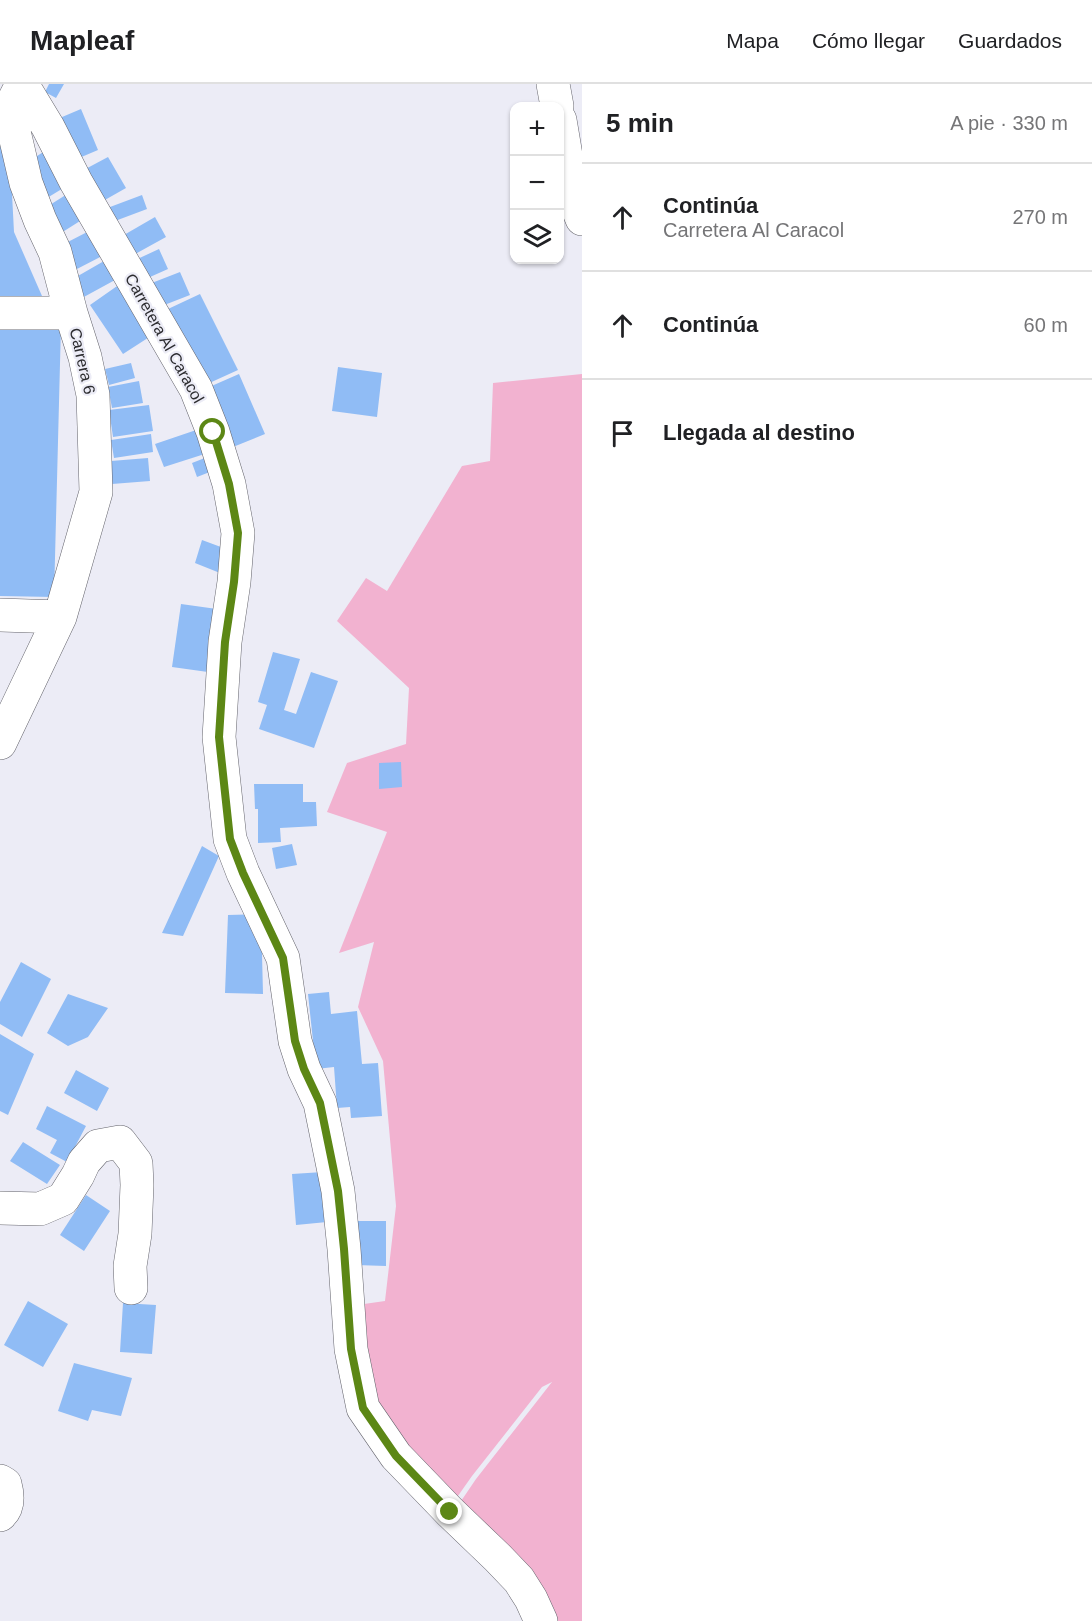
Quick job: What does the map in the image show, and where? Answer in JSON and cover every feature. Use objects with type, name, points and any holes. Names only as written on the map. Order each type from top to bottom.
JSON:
[{"type":"street","points":[[553,84],[556,102]]},
{"type":"street","name":"Carrera 6","points":[[0,744],[60,617],[96,492],[93,395],[85,357],[55,252],[26,183],[11,95]]},
{"type":"street","name":"Carretera Al Caracol","points":[[11,95],[48,127],[76,182],[196,389],[213,432],[229,484],[238,533],[234,582],[225,642],[219,737],[230,839],[243,873],[283,958],[295,1041],[304,1069],[320,1103],[338,1191],[351,1349],[363,1408],[396,1456],[519,1580],[541,1621]]},
{"type":"street","points":[[564,144],[573,197],[582,219]]},
{"type":"street","points":[[0,313],[71,313]]},
{"type":"street","points":[[0,615],[60,617]]},
{"type":"street","points":[[0,1208],[40,1209],[63,1199],[84,1162],[98,1146],[120,1142],[136,1163],[137,1185],[135,1234],[130,1266],[131,1288]]},
{"type":"street","points":[[0,1481],[5,1484],[9,1497],[0,1515]]},
{"type":"shaded area","points":[[582,374],[582,1621],[549,1621],[457,1507],[476,1479],[552,1382],[542,1387],[453,1503],[370,1405],[357,1305],[385,1301],[396,1206],[383,1061],[358,1007],[374,942],[339,953],[387,832],[327,812],[347,763],[406,744],[409,688],[337,621],[366,578],[387,591],[462,466],[490,461],[493,383]]},
{"type":"building","points":[[49,84],[64,84],[56,98],[45,92]]},
{"type":"building","points":[[81,109],[98,150],[72,161],[55,120]]},
{"type":"building","points":[[0,118],[8,118],[14,232],[42,296],[0,296]]},
{"type":"building","points":[[48,149],[70,184],[47,198],[26,163]]},
{"type":"building","points":[[108,157],[126,188],[96,205],[78,173]]},
{"type":"building","points":[[72,191],[88,216],[61,233],[45,208]]},
{"type":"building","points":[[142,195],[147,209],[107,224],[102,210]]},
{"type":"building","points":[[155,217],[166,237],[128,258],[117,239]]},
{"type":"building","points":[[93,229],[106,254],[75,270],[62,245]]},
{"type":"building","points":[[159,249],[168,269],[141,281],[131,262]]},
{"type":"building","points":[[104,261],[115,280],[82,298],[71,280]]},
{"type":"building","points":[[180,272],[190,295],[154,309],[144,286]]},
{"type":"building","points":[[120,284],[154,334],[123,354],[90,305]]},
{"type":"building","points":[[200,294],[238,370],[205,385],[168,309]]},
{"type":"building","points":[[61,325],[54,597],[0,596],[0,326]]},
{"type":"building","points":[[131,363],[135,378],[109,385],[105,369]]},
{"type":"building","points":[[338,367],[382,373],[377,417],[332,411]]},
{"type":"building","points":[[239,374],[265,434],[233,447],[207,388]]},
{"type":"building","points":[[139,381],[143,403],[112,408],[108,387]]},
{"type":"building","points":[[149,405],[153,431],[113,437],[109,410]]},
{"type":"building","points":[[205,427],[214,451],[164,467],[155,444]]},
{"type":"building","points":[[151,434],[153,452],[114,458],[111,440]]},
{"type":"building","points":[[215,454],[220,468],[197,477],[192,463]]},
{"type":"building","points":[[148,458],[150,481],[112,484],[111,461]]},
{"type":"building","points":[[202,540],[229,550],[220,573],[195,563]]},
{"type":"building","points":[[181,604],[224,610],[215,673],[172,667]]},
{"type":"building","points":[[273,652],[300,659],[284,710],[296,714],[311,672],[338,681],[314,748],[259,729],[267,705],[258,702]]},
{"type":"building","points":[[401,762],[402,787],[379,789],[379,763]]},
{"type":"building","points":[[254,784],[303,784],[303,802],[316,802],[317,826],[280,828],[281,842],[258,843],[258,809],[255,809]]},
{"type":"building","points":[[292,844],[297,865],[276,869],[272,848]]},
{"type":"building","points":[[202,846],[219,856],[183,936],[162,933]]},
{"type":"building","points":[[261,914],[263,994],[225,993],[228,915]]},
{"type":"building","points":[[21,962],[51,979],[22,1037],[0,1024],[0,1002]]},
{"type":"building","points":[[329,992],[331,1014],[357,1011],[362,1064],[378,1063],[382,1116],[351,1118],[350,1107],[337,1108],[334,1067],[316,1069],[308,994]]},
{"type":"building","points":[[68,994],[108,1008],[88,1037],[68,1046],[47,1033]]},
{"type":"building","points":[[0,1034],[34,1054],[8,1115],[0,1111]]},
{"type":"building","points":[[76,1070],[109,1088],[97,1111],[64,1093]]},
{"type":"building","points":[[47,1106],[86,1126],[67,1162],[50,1153],[57,1140],[36,1129]]},
{"type":"building","points":[[23,1142],[60,1165],[47,1184],[10,1161]]},
{"type":"building","points":[[323,1172],[327,1222],[296,1225],[292,1174]]},
{"type":"building","points":[[86,1195],[110,1211],[84,1251],[60,1235]]},
{"type":"building","points":[[357,1221],[386,1221],[386,1266],[356,1265]]},
{"type":"building","points":[[28,1301],[68,1324],[43,1367],[4,1345]]},
{"type":"building","points":[[123,1303],[156,1305],[152,1354],[120,1352]]},
{"type":"building","points":[[74,1363],[132,1378],[121,1416],[92,1410],[88,1421],[58,1411]]},
{"type":"route","points":[[213,432],[229,484],[238,533],[234,582],[225,642],[219,737],[230,839],[243,873],[283,958],[295,1041],[304,1069],[320,1103],[338,1191],[351,1349],[363,1408],[396,1456],[450,1512]]}]
